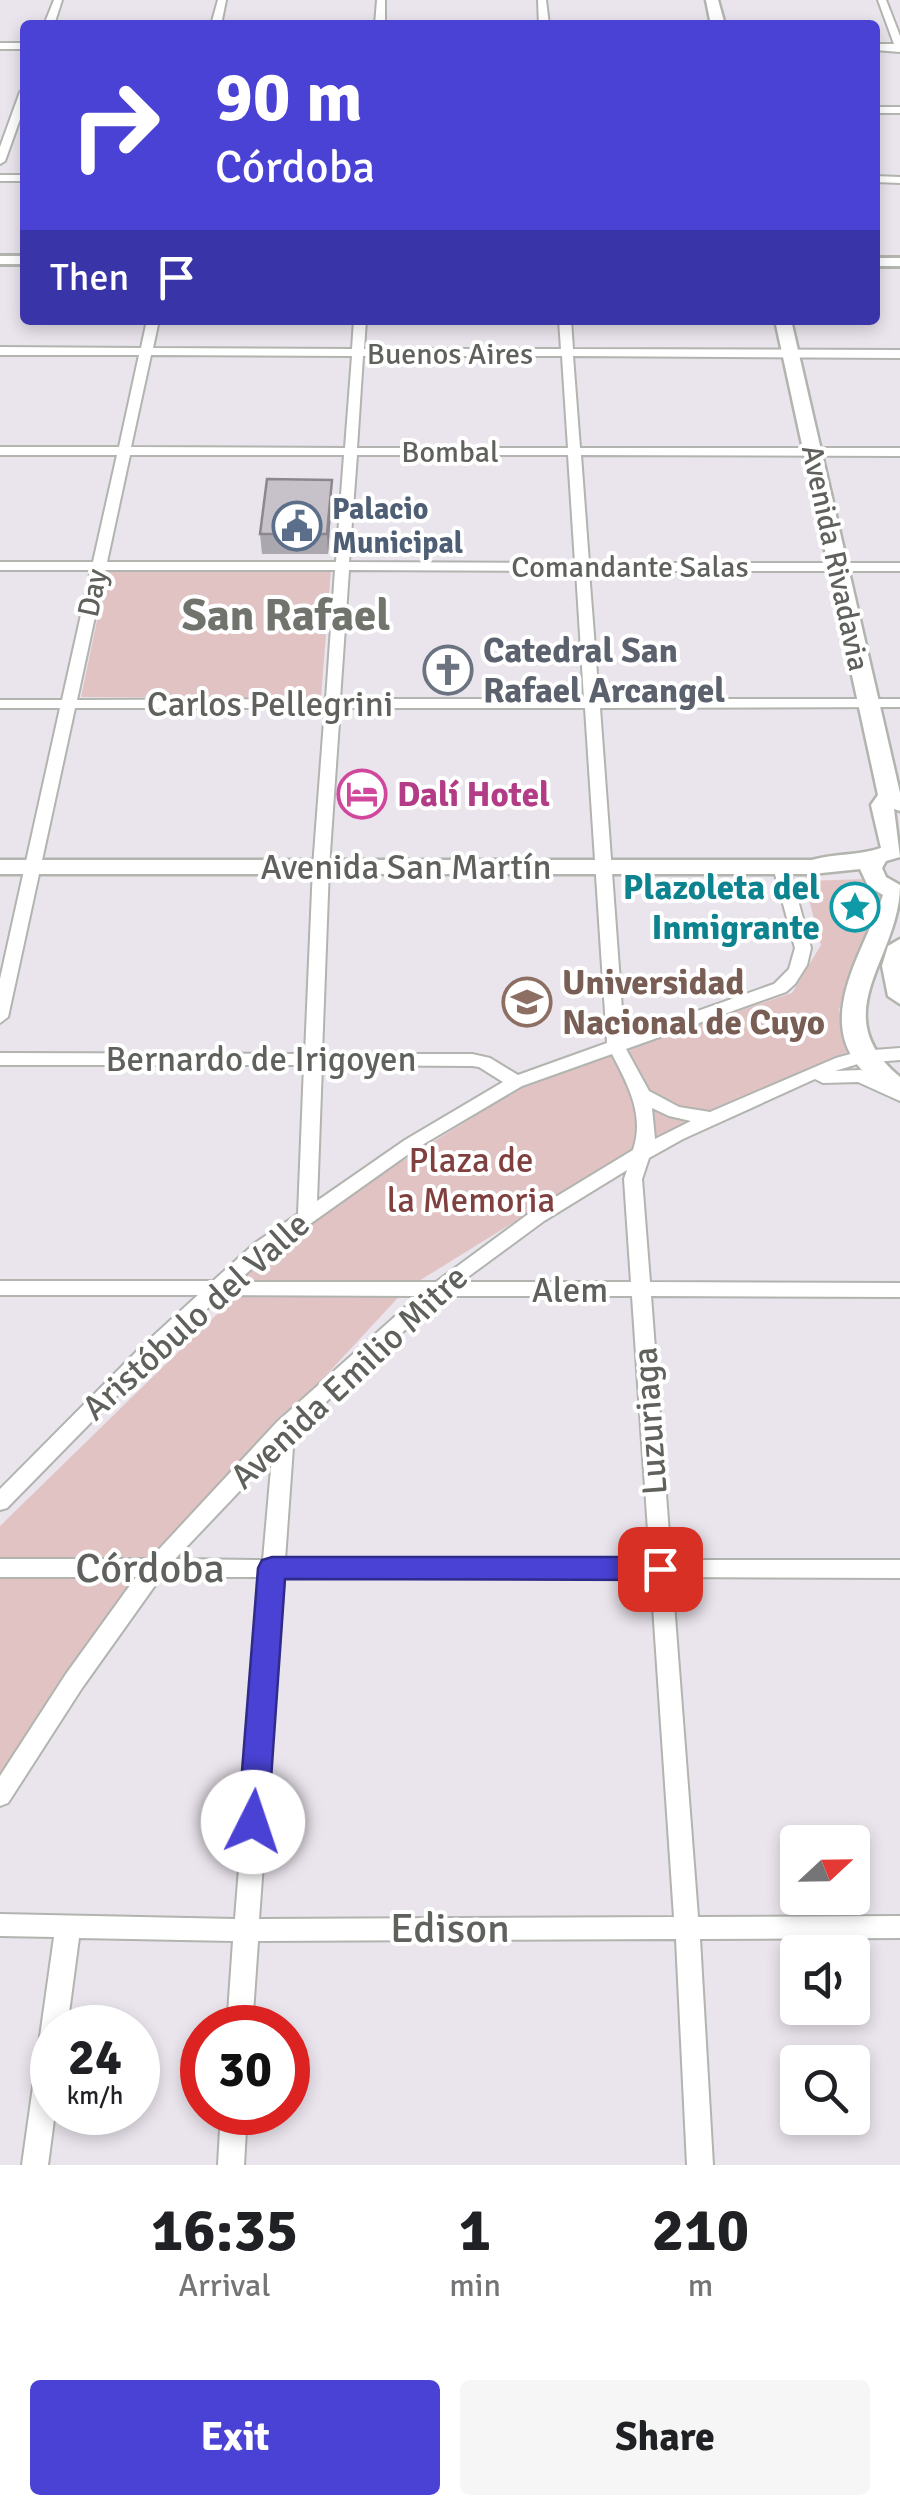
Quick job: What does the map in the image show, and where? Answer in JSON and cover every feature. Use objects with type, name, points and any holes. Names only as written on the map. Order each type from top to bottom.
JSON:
[{"type":"main road","name":"Avenida Rivadavia","points":[[784,325],[866,703],[894,800],[882,805],[884,859]]},
{"type":"main road","name":"Avenida San Martín","points":[[0,866],[812,867],[832,874],[884,859]]},
{"type":"main road","points":[[884,859],[876,882],[898,894],[862,969],[856,991],[856,1032],[863,1055],[899,1085]]},
{"type":"main road","points":[[900,946],[894,966],[900,996]]},
{"type":"street","points":[[882,0],[900,48]]},
{"type":"street","points":[[0,161],[20,113]]},
{"type":"street","name":"Day","points":[[0,1017],[152,325]]},
{"type":"street","points":[[307,1214],[320,867],[360,325]]},
{"type":"street","name":"Luzuriaga","points":[[565,325],[616,1046],[642,1096],[647,1136],[633,1179],[687,1926],[700,2165]]},
{"type":"street","name":"Buenos Aires","points":[[0,351],[900,354]]},
{"type":"street","name":"Bombal","points":[[0,451],[900,452]]},
{"type":"street","name":"Comandante Salas","points":[[0,566],[900,567]]},
{"type":"street","name":"Carlos Pellegrini","points":[[0,704],[900,702]]},
{"type":"street","name":"Aristóbulo del Valle","points":[[0,1502],[60,1438],[262,1248],[411,1144],[516,1082],[780,988],[792,979],[803,958],[803,948],[782,867]]},
{"type":"street","name":"Avenida Emilio Mitre","points":[[0,1796],[52,1713],[155,1568],[284,1428],[433,1290],[532,1217],[709,1118],[863,1055],[900,1054]]},
{"type":"street","name":"Bernardo de Irigoyen","points":[[0,1059],[472,1060],[484,1062],[516,1082]]},
{"type":"street","name":"Avenida Emilio Mitre","points":[[803,1079],[861,1076],[899,1085]]},
{"type":"street","points":[[642,1096],[675,1112],[709,1118]]},
{"type":"street","name":"Alem","points":[[0,1288],[900,1290]]},
{"type":"street","points":[[241,2005],[284,1428]]},
{"type":"street","name":"Córdoba","points":[[0,1568],[900,1569]]},
{"type":"street","name":"Edison","points":[[0,1925],[246,1930],[900,1927]]},
{"type":"street","points":[[57,2005],[68,1926]]},
{"type":"street","points":[[35,2165],[39,2135]]},
{"type":"street","points":[[231,2165],[233,2135]]},
{"type":"green space","points":[[108,568],[331,569],[321,698],[81,697]]},
{"type":"green space","name":"Plaza de la Memoria","points":[[868,879],[886,899],[852,965],[839,1010],[847,1052],[624,1154],[406,1289],[139,1577],[0,1788],[0,1526],[249,1283],[238,1282],[310,1218],[528,1083],[792,993],[821,945],[804,881]]},
{"type":"building","name":"Palacio Municipal","points":[[267,479],[332,480],[327,534],[260,534]]},
{"type":"place","name":"Palacio Municipal","points":[[297,526]]},
{"type":"place","name":"Catedral San Rafael Arcangel","points":[[448,670]]},
{"type":"place","name":"Dalí Hotel","points":[[362,794]]},
{"type":"place","name":"Plazoleta del Inmigrante","points":[[855,907]]},
{"type":"place","name":"Universidad Nacional de Cuyo","points":[[527,1002]]},
{"type":"district","name":"San Rafael","points":[[286,615]]},
{"type":"route","points":[[253,1822],[272,1568],[660,1569]]}]
